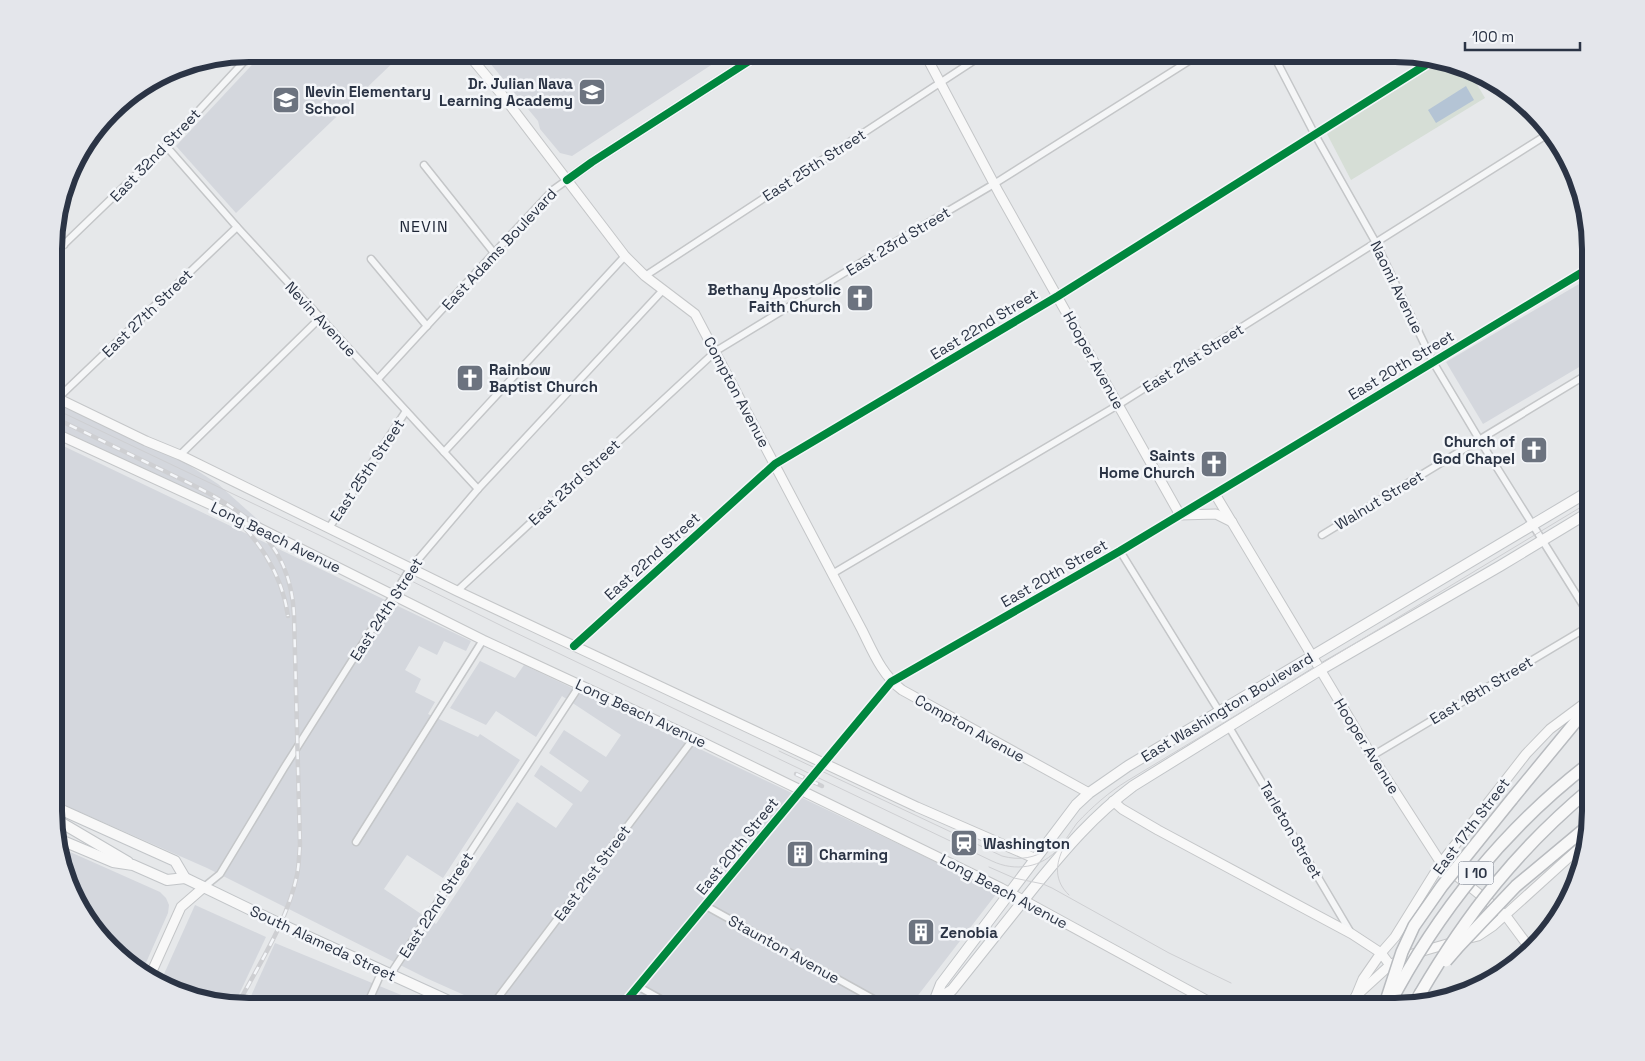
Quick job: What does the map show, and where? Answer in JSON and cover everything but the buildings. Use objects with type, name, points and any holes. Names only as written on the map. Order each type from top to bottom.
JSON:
[{"type":"highway","points":[[1387,998],[1402,952],[1414,926],[1442,886],[1582,714]]},
{"type":"highway","name":"I 10","points":[[1393,998],[1439,922],[1495,850],[1535,809],[1582,770]]},
{"type":"highway","name":"I 10","points":[[1418,997],[1444,954],[1493,885],[1549,826],[1582,796]]},
{"type":"highway","points":[[1420,994],[1459,946],[1516,886],[1581,830]]},
{"type":"main road","name":"East Washington Boulevard","points":[[938,998],[941,984],[1009,892],[1030,856],[1089,793],[1128,766],[1219,711],[1582,495]]},
{"type":"main road","name":"East Washington Boulevard","points":[[943,998],[952,990],[1066,848],[1113,801],[1133,786],[1320,670],[1582,516]]},
{"type":"main road","name":"South Alameda Street","points":[[62,810],[175,861],[185,878]]},
{"type":"main road","points":[[63,823],[133,865]]},
{"type":"main road","points":[[63,827],[129,840]]},
{"type":"main road","name":"South Alameda Street","points":[[65,842],[113,862],[133,865],[167,880],[185,878],[442,998]]},
{"type":"main road","points":[[1030,856],[1040,862],[1041,869],[1035,886]]},
{"type":"street","name":"Compton Avenue","points":[[475,62],[503,96],[625,256],[645,276],[695,314],[882,668],[892,682],[902,690],[1089,793]]},
{"type":"street","name":"East Adams Boulevard","points":[[378,379],[494,252],[554,190],[592,162],[748,62]]},
{"type":"street","name":"Hooper Avenue","points":[[929,62],[994,184],[1180,515]]},
{"type":"street","name":"East 25th Street","points":[[645,276],[971,62]]},
{"type":"street","name":"East 23rd Street","points":[[456,591],[716,351],[994,184],[1187,62]]},
{"type":"street","name":"Naomi Avenue","points":[[1277,62],[1314,133],[1376,243],[1433,362],[1582,604]]},
{"type":"street","name":"East 32nd Street","points":[[64,244],[166,146],[243,63]]},
{"type":"street","name":"East 22nd Street","points":[[574,646],[775,464],[1058,296],[1314,133],[1425,65]]},
{"type":"street","name":"East 21st Street","points":[[832,574],[1118,405],[1544,136]]},
{"type":"street","name":"Nevin Avenue","points":[[166,146],[237,227],[478,489]]},
{"type":"street","points":[[424,165],[494,252]]},
{"type":"street","name":"East 27th Street","points":[[62,393],[237,227]]},
{"type":"street","points":[[444,452],[625,256]]},
{"type":"street","points":[[371,259],[427,326]]},
{"type":"street","name":"East 20th Street","points":[[629,998],[892,682],[1120,551],[1582,271]]},
{"type":"street","name":"East 24th Street","points":[[204,887],[220,874],[410,569],[478,489],[663,290]]},
{"type":"street","points":[[180,455],[320,318]]},
{"type":"street","name":"Walnut Street","points":[[1322,535],[1582,377]]},
{"type":"street","name":"Long Beach Avenue","points":[[62,400],[146,441],[180,455],[456,591],[917,807],[1030,856]]},
{"type":"street","name":"East 25th Street","points":[[329,528],[406,411]]},
{"type":"street","name":"Long Beach Avenue","points":[[62,436],[231,514],[393,596],[694,738],[1009,892],[1203,998]]},
{"type":"street","name":"Hooper Avenue","points":[[1215,494],[1372,756],[1441,863],[1506,916],[1527,945]]},
{"type":"street","points":[[1180,515],[1216,514],[1232,522]]},
{"type":"street","points":[[1120,551],[1219,711]]},
{"type":"street","name":"East 18th Street","points":[[1372,756],[1582,630]]},
{"type":"street","points":[[356,842],[484,640]]},
{"type":"street","name":"East 22nd Street","points":[[371,998],[386,973],[580,685]]},
{"type":"street","name":"East 17th Street","points":[[1356,996],[1362,979],[1380,953],[1395,937],[1441,863],[1526,754],[1550,729],[1582,706]]},
{"type":"street","name":"Tarleton Street","points":[[1229,727],[1352,934]]},
{"type":"street","name":"East 21st Street","points":[[498,998],[694,738]]},
{"type":"street","points":[[1113,801],[1122,809],[1158,830],[1352,934],[1380,953],[1390,965]]},
{"type":"street","points":[[1356,996],[1390,965],[1409,954],[1478,936],[1506,916],[1579,849]]},
{"type":"street","points":[[152,971],[181,907],[204,887]]},
{"type":"street","name":"Staunton Avenue","points":[[706,906],[872,998]]},
{"type":"street","points":[[639,987],[659,998]]},
{"type":"shaded area","name":"Nevin Elementary School","points":[[255,62],[394,62],[236,213],[176,146]]},
{"type":"shaded area","name":"Dr. Julian Nava Learning Academy","points":[[489,62],[716,62],[572,156],[560,153],[540,129],[538,121]]},
{"type":"shaded area","points":[[1433,66],[1455,72],[1475,80],[1485,98],[1351,180],[1327,134]]},
{"type":"shaded area","points":[[1582,282],[1582,365],[1483,424],[1446,362]]},
{"type":"shaded area","points":[[62,404],[187,464],[218,484],[267,528],[62,430]]},
{"type":"shaded area","points":[[62,445],[471,641],[466,651],[444,641],[437,655],[419,646],[405,670],[421,679],[415,692],[435,702],[428,714],[478,737],[480,734],[520,760],[443,878],[407,855],[384,889],[436,924],[517,802],[556,828],[573,804],[534,776],[541,765],[581,792],[589,781],[549,753],[564,730],[606,757],[621,735],[562,696],[536,737],[496,711],[486,725],[450,708],[480,661],[515,678],[524,665],[997,891],[997,893],[916,998],[471,998],[426,978],[207,868],[62,804]]},
{"type":"shaded area","points":[[67,850],[160,892],[166,898],[169,905],[168,913],[145,966],[117,944],[94,915],[77,883]]},
{"type":"shaded area","points":[[195,905],[266,937],[237,998],[213,995],[190,989],[163,977]]},
{"type":"shaded area","points":[[275,943],[409,998],[250,998]]},
{"type":"water","points":[[1466,86],[1474,100],[1436,123],[1428,110]]},
{"type":"tram line","points":[[62,412],[992,861],[1019,867],[1036,864],[1052,855],[1089,811],[1127,781],[1582,506]]},
{"type":"tram line","points":[[779,751],[1002,856],[1027,858],[1050,848]]},
{"type":"tram line","points":[[1064,847],[1059,860],[1058,878],[1069,895]]},
{"type":"tram line","points":[[989,867],[1014,878],[1043,884],[1052,888],[1169,953],[1231,983]]},
{"type":"railway","points":[[62,421],[183,480],[230,506],[250,521],[267,539],[281,560],[290,585],[294,615],[300,845],[298,868],[292,892],[279,926],[241,998]]},
{"type":"railway","points":[[223,508],[247,530],[266,556],[280,585],[288,616]]},
{"type":"railway","points":[[796,774],[822,786]]},
{"type":"cycle path","points":[[567,180],[748,62]]},
{"type":"cycle path","points":[[574,646],[775,464],[1058,296],[1426,65]]},
{"type":"cycle path","points":[[628,998],[891,682],[1120,551],[1582,272]]},
{"type":"place","name":"Dr. Julian Nava Learning Academy","points":[[592,92]]},
{"type":"place","name":"Nevin Elementary School","points":[[286,100]]},
{"type":"place","name":"Bethany Apostolic Faith Church","points":[[860,298]]},
{"type":"place","name":"Rainbow Baptist Church","points":[[470,378]]},
{"type":"place","name":"Church of God Chapel","points":[[1534,450]]},
{"type":"place","name":"Saints Home Church","points":[[1214,464]]},
{"type":"place","name":"Washington","points":[[964,843]]},
{"type":"place","name":"Charming","points":[[800,854]]},
{"type":"place","name":"Zenobia","points":[[921,932]]},
{"type":"district","name":"NEVIN","points":[[424,226]]}]
